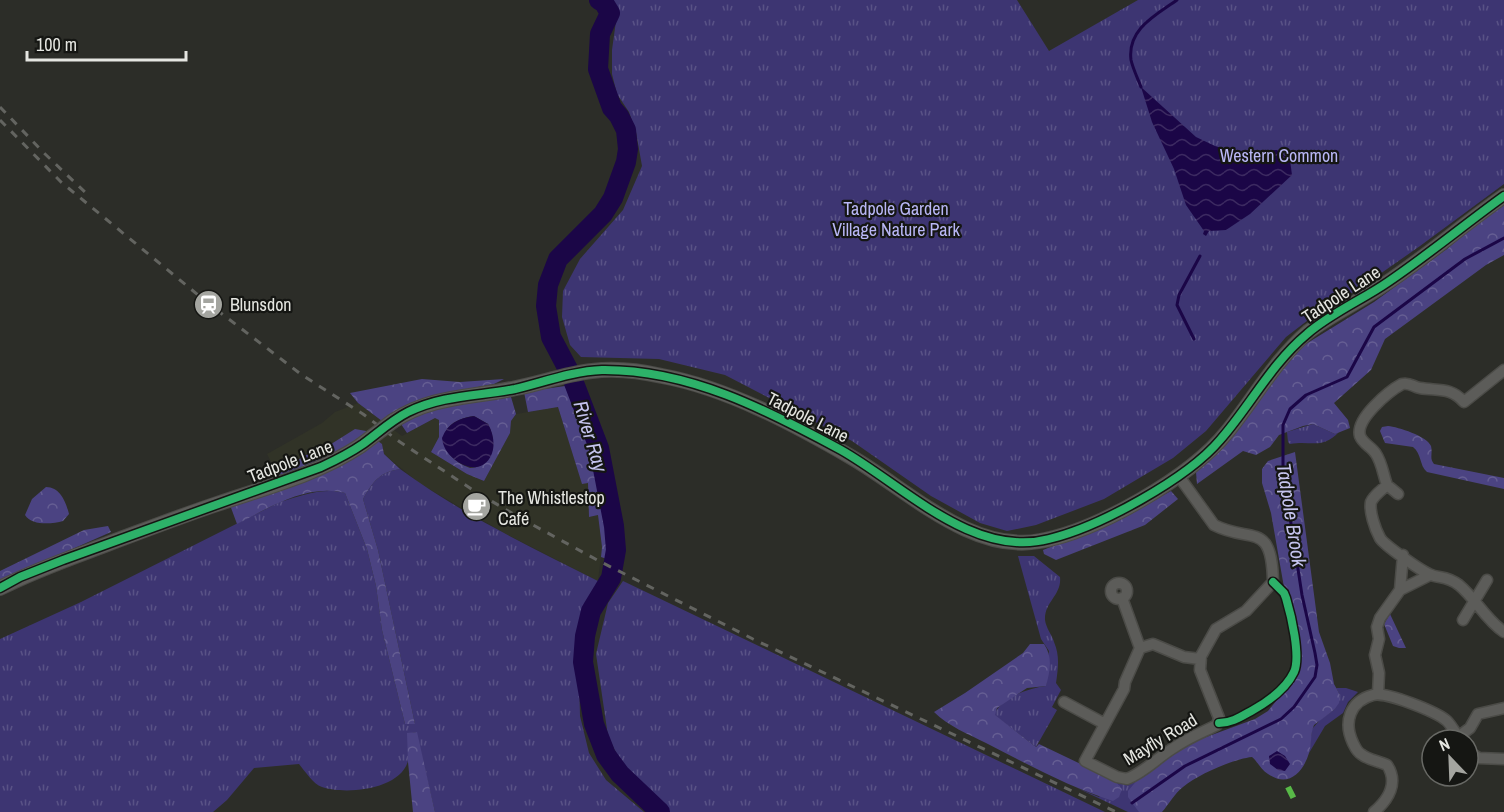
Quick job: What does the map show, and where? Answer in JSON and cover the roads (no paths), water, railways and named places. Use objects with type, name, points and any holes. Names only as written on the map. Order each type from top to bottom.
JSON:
[{"type":"street","name":"Tadpole Lane","points":[[0,588],[20,577],[63,560],[311,472],[341,458],[393,421],[419,407],[443,399],[505,390],[594,370],[631,371],[664,376],[700,385],[736,399],[846,453],[958,525],[977,534],[1006,542],[1033,543],[1067,534],[1123,509],[1178,475],[1218,443],[1281,359],[1309,332],[1386,284],[1504,196]]},
{"type":"street","points":[[1398,494],[1387,485],[1378,457],[1360,438],[1362,421],[1368,413],[1399,385],[1406,382],[1421,389],[1437,388],[1452,392],[1464,402],[1504,370]]},
{"type":"street","points":[[1140,648],[1153,644],[1184,657],[1200,659],[1216,629],[1246,610],[1271,585],[1273,575],[1267,548],[1261,538],[1214,525],[1178,475]]},
{"type":"street","points":[[1387,485],[1372,500],[1371,511],[1380,538],[1430,575],[1454,582],[1491,622],[1504,632]]},
{"type":"street","points":[[1400,590],[1403,555]]},
{"type":"street","points":[[1378,694],[1375,655],[1379,639],[1377,627],[1380,618],[1400,590],[1430,575]]},
{"type":"street","points":[[1463,620],[1487,580]]},
{"type":"street","points":[[1064,702],[1105,724],[1124,689],[1140,648],[1122,598]]},
{"type":"street","name":"Mayfly Road","points":[[1105,724],[1084,761],[1117,777],[1127,779],[1178,744],[1217,725],[1220,720],[1200,670],[1200,659]]},
{"type":"street","points":[[1374,812],[1386,801],[1393,779],[1391,771],[1384,763],[1359,753],[1351,738],[1348,724],[1357,704],[1366,697],[1378,694],[1390,696],[1441,717],[1452,728]]},
{"type":"street","points":[[1470,728],[1478,714],[1504,708]]},
{"type":"street","points":[[1480,758],[1504,759]]},
{"type":"water","points":[[1141,87],[1196,137],[1234,152],[1277,150],[1290,160],[1292,175],[1250,214],[1226,230],[1209,231],[1206,236],[1186,205],[1174,169],[1152,122]]},
{"type":"water","points":[[474,416],[488,424],[494,445],[488,461],[474,467],[464,465],[454,459],[444,447],[442,438],[455,422]]},
{"type":"water","points":[[1277,751],[1285,756],[1290,764],[1285,771],[1278,770],[1270,764],[1269,756]]},
{"type":"waterway","name":"River Ray","points":[[599,0],[604,3],[610,13],[600,34],[598,69],[612,108],[626,130],[628,149],[626,162],[613,198],[603,214],[558,259],[548,285],[546,306],[551,337],[571,375],[599,448],[614,526],[616,550],[611,578],[591,611],[585,636],[583,662],[594,724],[606,755],[620,774],[660,812]]},
{"type":"waterway","points":[[1141,87],[1131,60],[1134,40],[1138,31],[1152,17],[1177,0]]},
{"type":"waterway","name":"Tadpole Brook","points":[[1132,803],[1185,766],[1281,719],[1294,707],[1315,677],[1317,665],[1302,595],[1283,472],[1283,425],[1290,409],[1306,395],[1347,377],[1374,327],[1465,259],[1504,238]]},
{"type":"waterway","points":[[1194,339],[1177,305],[1179,295],[1200,256]]},
{"type":"railway","points":[[0,107],[86,193]]},
{"type":"railway","points":[[0,120],[61,182],[209,304],[302,375],[476,492],[599,561],[753,639],[1116,812]]},
{"type":"place","name":"Blunsdon","points":[[209,304]]},
{"type":"place","name":"The Whistlestop Café","points":[[477,507]]},
{"type":"park label","name":"Western Common","points":[[1279,155]]},
{"type":"park label","name":"Tadpole Garden Village Nature Park","points":[[896,218]]}]
